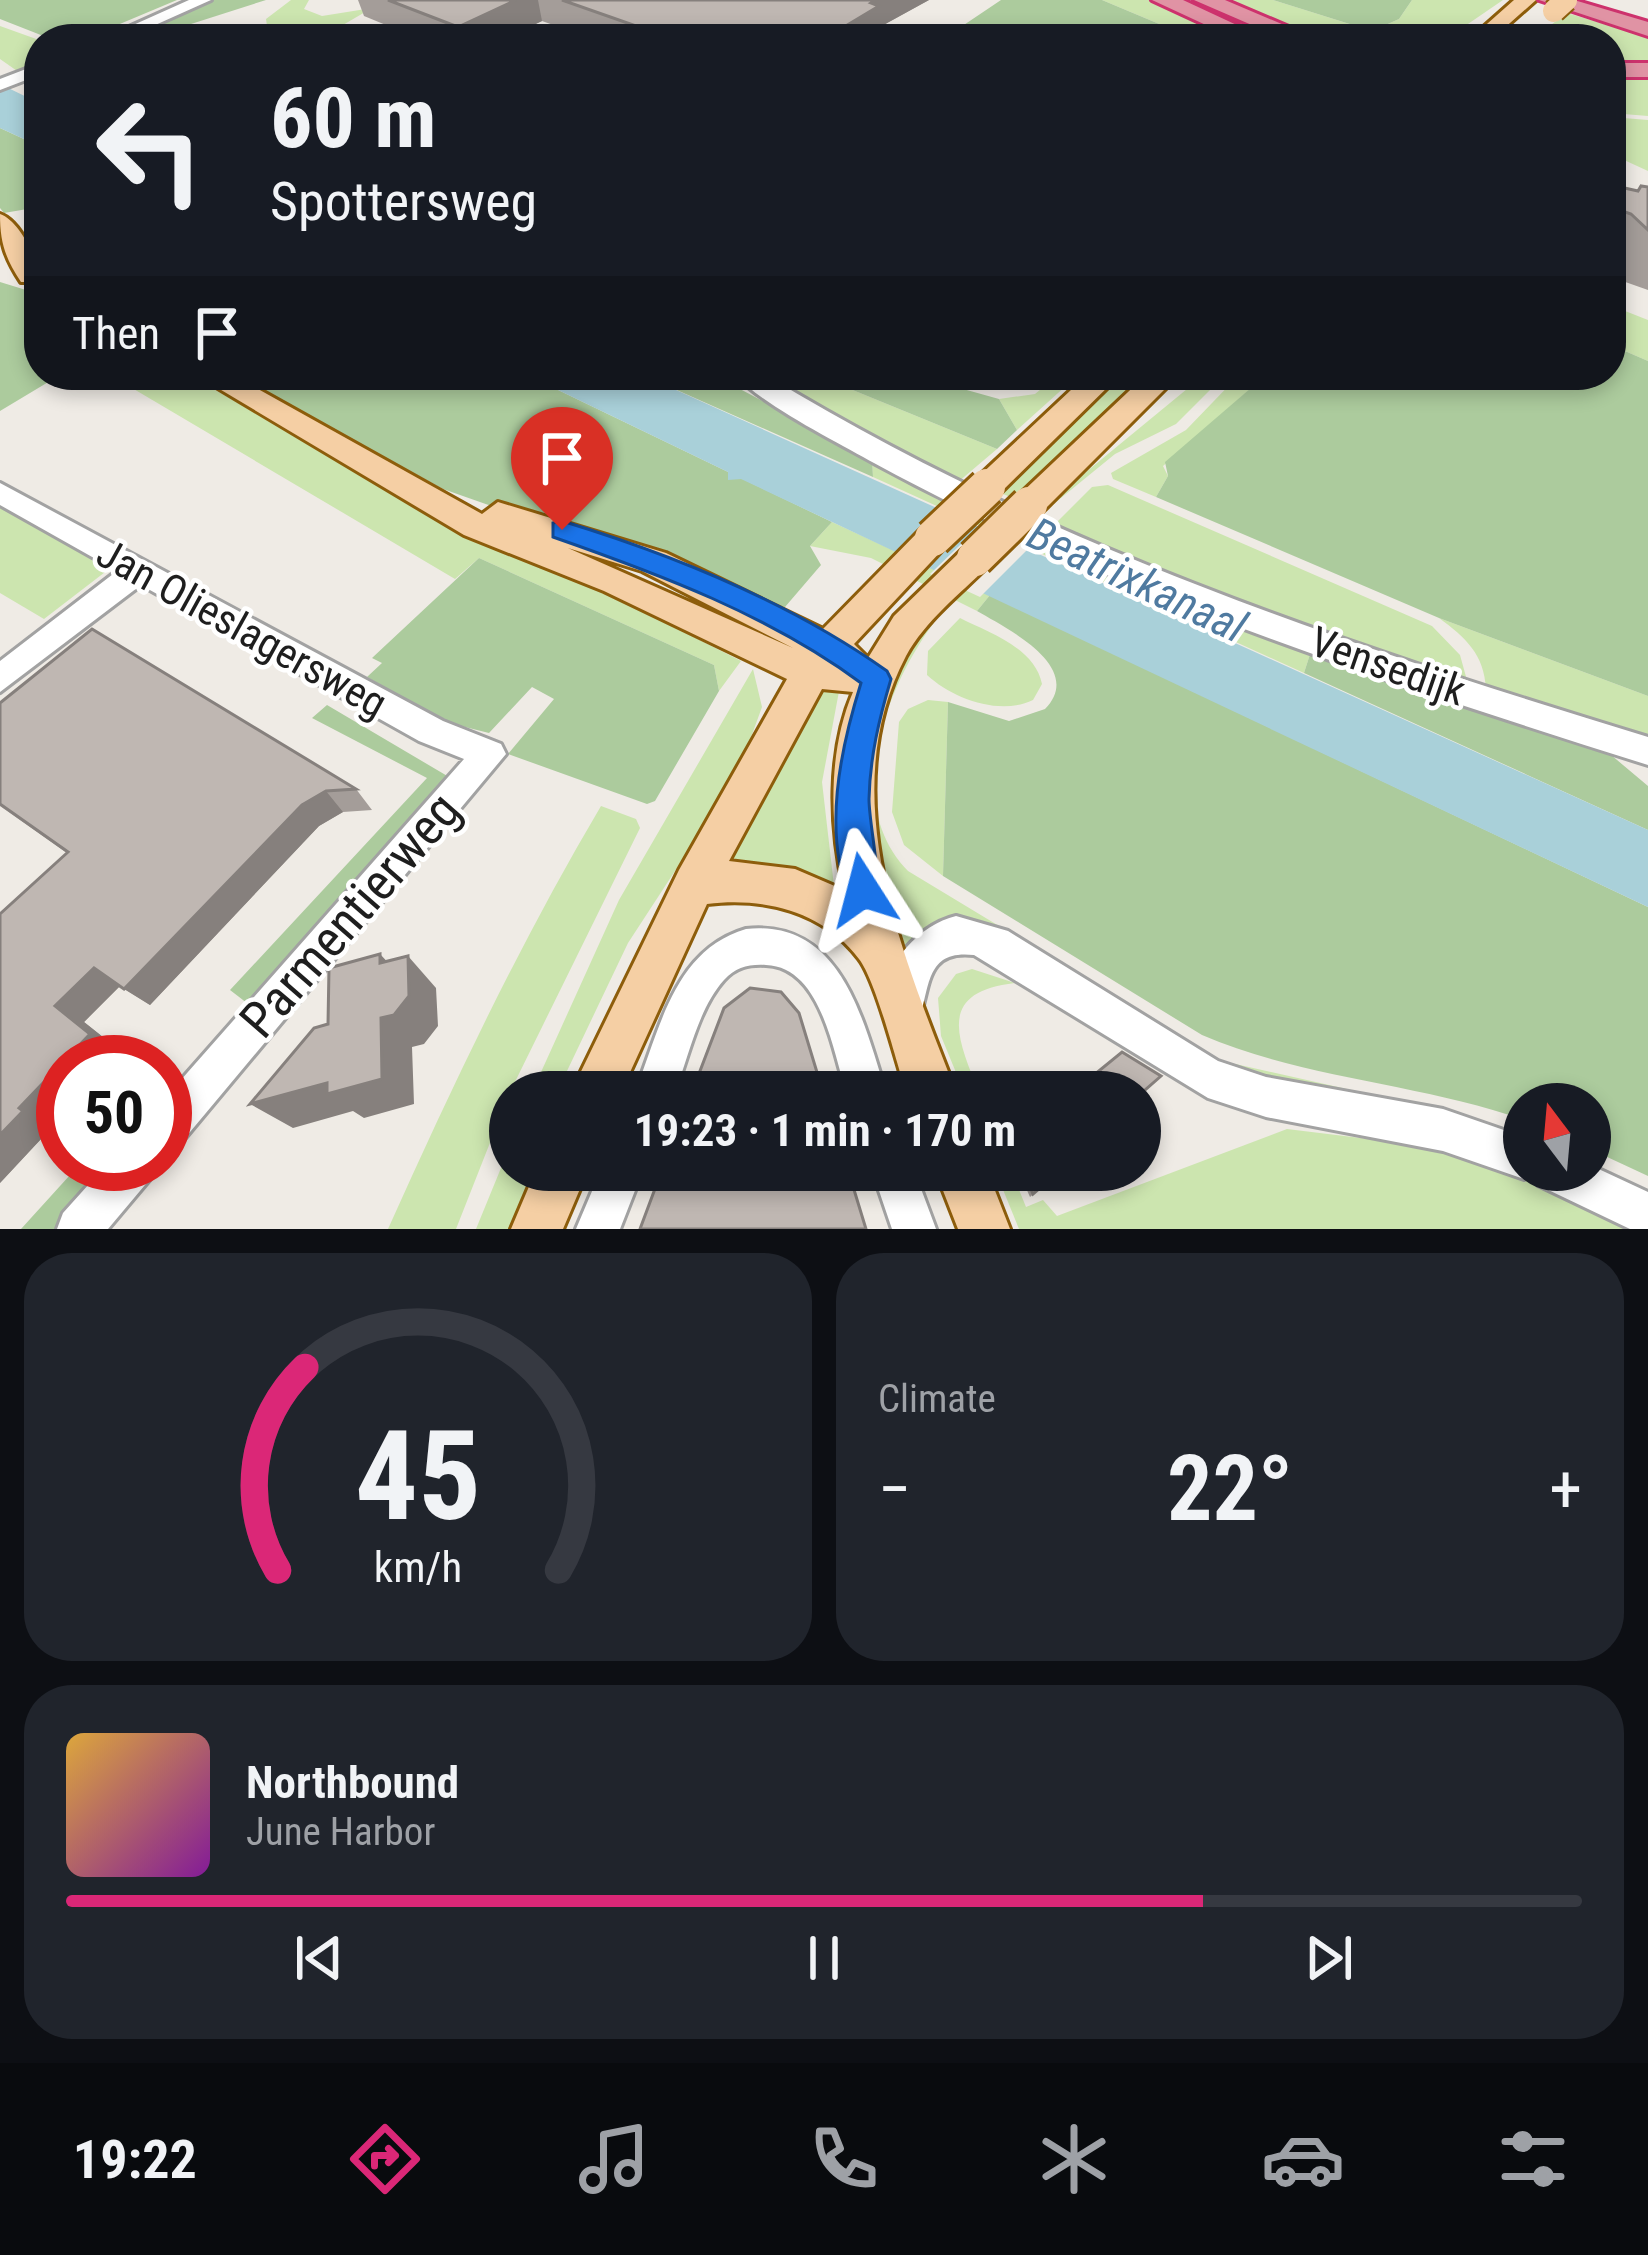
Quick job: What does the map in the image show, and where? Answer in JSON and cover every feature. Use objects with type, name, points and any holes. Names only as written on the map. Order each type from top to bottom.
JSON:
[{"type":"highway","points":[[1163,0],[1224,24]]},
{"type":"highway","points":[[1205,0],[1267,24]]},
{"type":"highway","points":[[1614,0],[1648,10]]},
{"type":"highway","points":[[1557,4],[1648,28]]},
{"type":"main road","points":[[1498,24],[1525,1]]},
{"type":"main road","points":[[0,222],[24,262]]},
{"type":"main road","points":[[238,390],[476,526],[877,679]]},
{"type":"main road","points":[[606,1071],[761,754],[820,659],[876,592],[1089,390]]},
{"type":"main road","points":[[924,1071],[863,890],[853,824],[860,735],[877,679],[890,651],[919,613],[1148,390]]},
{"type":"main road","points":[[694,885],[745,879],[798,888],[829,902],[881,949]]},
{"type":"main road","points":[[537,1229],[553,1191]]},
{"type":"main road","points":[[969,1191],[984,1229]]},
{"type":"street","points":[[146,24],[203,0]]},
{"type":"street","name":"Vensedijk","points":[[770,390],[836,434],[1048,542],[1213,607],[1648,751]]},
{"type":"street","name":"Jan Olieslagersweg","points":[[0,493],[431,731],[489,754]]},
{"type":"street","points":[[0,679],[138,571]]},
{"type":"street","name":"Parmentierweg","points":[[192,1099],[489,754]]},
{"type":"street","points":[[903,1011],[912,968],[932,942],[965,934],[981,937],[1208,1078],[1266,1097],[1443,1130],[1503,1151]]},
{"type":"street","points":[[664,1071],[709,969],[732,952],[763,945],[794,951],[826,983],[858,1071]]},
{"type":"street","points":[[79,1229],[112,1191]]},
{"type":"street","points":[[598,1229],[613,1191]]},
{"type":"street","points":[[900,1191],[914,1229]]},
{"type":"street","points":[[1597,1191],[1648,1215]]},
{"type":"green space","points":[[0,0],[177,0],[120,24],[24,24],[24,28],[0,19]]},
{"type":"green space","points":[[211,0],[266,0],[191,24],[157,24]]},
{"type":"green space","points":[[291,0],[309,0],[304,9],[322,16],[372,8],[345,24],[267,24],[266,19]]},
{"type":"green space","points":[[1001,0],[1102,0],[1159,24],[965,24]]},
{"type":"green space","points":[[1102,0],[1149,0],[1206,24],[1159,24]]},
{"type":"green space","points":[[1210,0],[1273,0],[1350,24],[1275,24]]},
{"type":"green space","points":[[1273,0],[1412,0],[1399,19],[1388,24],[1350,24]]},
{"type":"green space","points":[[1412,0],[1503,0],[1468,24],[1388,24],[1399,19]]},
{"type":"green space","points":[[1567,13],[1604,24],[1552,24]]},
{"type":"green space","points":[[0,26],[24,35],[24,71],[0,59]]},
{"type":"green space","points":[[1626,30],[1648,37],[1648,65],[1626,65]]},
{"type":"green space","points":[[1648,74],[1648,116],[1626,114],[1626,75]]},
{"type":"green space","points":[[1626,118],[1648,120],[1648,171],[1626,161]]},
{"type":"green space","points":[[0,128],[24,139],[24,210],[4,213],[0,208]]},
{"type":"green space","points":[[0,282],[24,289],[24,390],[35,390],[0,411]]},
{"type":"green space","points":[[1626,311],[1648,320],[1648,361],[1626,351]]},
{"type":"green space","points":[[1626,351],[1648,361],[1648,696],[1439,618],[1156,497],[1168,476],[1165,462],[1249,390],[1626,390]]},
{"type":"green space","points":[[135,390],[215,390],[506,552],[594,586],[741,661],[719,691],[714,665],[479,558],[455,579]]},
{"type":"green space","points":[[262,390],[558,390],[832,522],[810,546],[821,565],[785,607],[443,489]]},
{"type":"green space","points":[[677,390],[742,390],[872,459],[873,477]]},
{"type":"green space","points":[[785,390],[853,390],[997,449],[951,488]]},
{"type":"green space","points":[[853,390],[967,390],[999,399],[1017,430],[997,449]]},
{"type":"green space","points":[[1061,390],[1017,430],[999,399]]},
{"type":"green space","points":[[1106,390],[1132,390],[1018,500],[998,492]]},
{"type":"green space","points":[[1186,390],[1210,390],[1176,424],[1115,454],[1050,507],[1046,505]]},
{"type":"green space","points":[[1225,390],[1249,390],[1163,466],[1168,476],[1156,497],[1113,479],[1111,473],[1186,430]]},
{"type":"green space","points":[[872,459],[977,516],[1086,566],[1312,648],[1304,673],[873,477]]},
{"type":"green space","points":[[1108,485],[1432,626],[1460,655],[1468,684],[1046,533],[1092,487]]},
{"type":"green space","points":[[0,505],[109,569],[44,619],[0,593]]},
{"type":"green space","points":[[832,522],[990,595],[977,611],[871,558],[810,546]]},
{"type":"green space","points":[[479,558],[714,665],[719,691],[655,801],[647,804],[508,754],[554,699],[532,687],[489,733],[445,722],[367,677],[382,663],[372,658]]},
{"type":"green space","points":[[990,595],[1648,907],[1648,1176],[1611,1159],[1611,1083],[1503,1083],[1503,1114],[1241,1050],[1202,1035],[943,876],[948,702],[1009,721],[1045,709],[1055,693],[1056,678],[1037,651],[977,611]]},
{"type":"green space","points":[[930,618],[935,621],[887,711],[875,775],[888,702]]},
{"type":"green space","points":[[960,618],[1008,642],[1030,660],[1042,684],[1033,700],[1006,706],[977,702],[927,675],[928,651]]},
{"type":"green space","points":[[1439,618],[1648,696],[1648,740],[1486,689],[1482,666],[1472,648]]},
{"type":"green space","points":[[1312,648],[1598,744],[1648,786],[1648,830],[1304,673]]},
{"type":"green space","points":[[753,669],[762,707],[718,805],[628,943],[567,1071],[542,1071],[619,900]]},
{"type":"green space","points":[[820,681],[840,686],[822,782],[834,886],[725,858]]},
{"type":"green space","points":[[928,700],[948,702],[943,876],[904,845],[892,812],[899,722],[908,709]]},
{"type":"green space","points":[[327,705],[449,777],[256,1010],[230,990],[427,778],[312,718]]},
{"type":"green space","points":[[874,780],[877,813],[888,843],[908,871],[1222,1061],[1436,1109],[1503,1134],[1252,1081],[974,927],[908,954],[876,823]]},
{"type":"green space","points":[[601,806],[636,819],[640,828],[520,1071],[489,1071],[489,1145],[456,1229],[388,1229],[488,1014]]},
{"type":"green space","points":[[972,969],[1015,983],[990,988],[963,1007],[960,1036],[971,1071],[955,1071],[941,1036],[938,998],[956,974]]},
{"type":"green space","points":[[1287,1129],[1426,1146],[1503,1164],[1503,1191],[1557,1191],[1632,1229],[1019,1229],[1004,1191],[1020,1191],[1026,1207],[1043,1200],[1057,1216],[1123,1191],[1161,1191],[1161,1177]]},
{"type":"green space","points":[[55,1191],[96,1191],[63,1229],[21,1229]]},
{"type":"green space","points":[[492,1191],[526,1191],[511,1229],[476,1229]]},
{"type":"water","points":[[0,84],[24,96],[24,139],[0,128]]},
{"type":"water","points":[[558,390],[676,390],[1648,830],[1648,907],[741,479],[728,480],[728,472]]},
{"type":"pier","points":[[984,522],[1032,545],[980,597],[930,574]]},
{"type":"building","points":[[388,0],[516,0],[464,24],[450,24]]},
{"type":"building","points":[[562,0],[876,0],[871,3],[879,6],[849,24],[630,24]]},
{"type":"building","points":[[1648,187],[1648,230],[1626,212],[1626,188]]},
{"type":"building","points":[[92,629],[356,789],[326,791],[302,805],[124,989],[94,968],[55,1006],[90,1034],[36,1035],[36,1090],[0,1135],[0,914],[68,852],[0,804],[0,703]]},
{"type":"building","points":[[380,954],[380,963],[408,956],[409,996],[394,1015],[381,1018],[382,1079],[327,1094],[327,1083],[250,1104],[314,1028],[328,1024],[329,968]]},
{"type":"building","points":[[750,988],[781,992],[799,1013],[817,1071],[700,1071],[724,1008]]},
{"type":"building","points":[[1122,1052],[1153,1071],[1099,1071]]},
{"type":"building","points":[[654,1191],[854,1191],[866,1229],[640,1229]]},
{"type":"route","points":[[562,530],[654,562],[830,645],[877,679],[860,735],[854,792],[854,840],[863,890]]},
{"type":"water label","name":"Beatrixkanaal","points":[[1137,580]]}]
